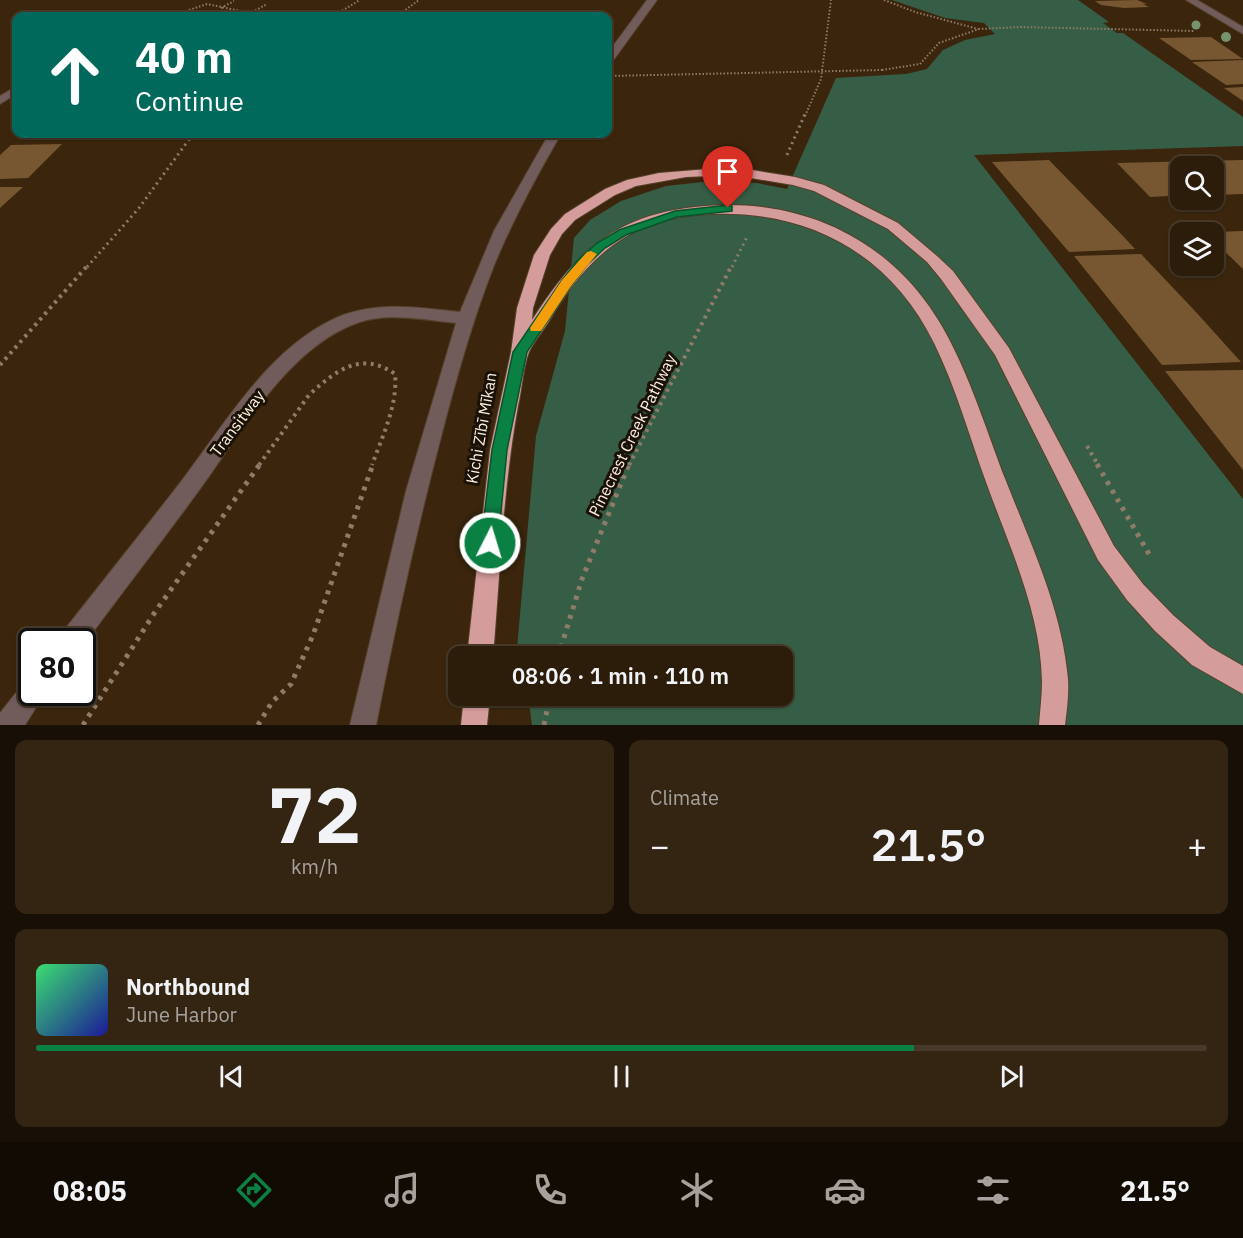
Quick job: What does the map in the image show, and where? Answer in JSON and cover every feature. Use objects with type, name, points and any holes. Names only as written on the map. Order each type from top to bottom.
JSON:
[{"type":"highway","name":"Kichi Zībī Mīkan","points":[[481,646],[500,450],[520,352],[525,308],[542,255],[556,232],[570,217],[610,192],[659,177],[686,173],[733,171],[795,181],[840,197],[893,226],[914,242],[946,275],[1004,352],[1106,553],[1135,592],[1164,623],[1201,656],[1243,681]]},
{"type":"highway","points":[[520,352],[583,262],[615,237],[675,214],[728,208],[760,212],[816,224],[843,235],[866,249],[902,281],[918,301],[946,349],[1038,594],[1047,626],[1055,680],[1052,725]]},
{"type":"highway","points":[[474,725],[476,706]]},
{"type":"street","points":[[612,55],[652,0]]},
{"type":"street","points":[[1191,0],[1241,28]]},
{"type":"street","points":[[0,100],[12,92]]},
{"type":"street","points":[[363,725],[408,522],[450,370],[495,246],[553,138]]},
{"type":"street","name":"Transitway","points":[[82,628],[264,388],[306,346],[328,329],[349,319],[370,313],[394,312],[467,319]]},
{"type":"street","points":[[8,725],[22,706]]},
{"type":"path","points":[[340,12],[360,0]]},
{"type":"path","points":[[403,12],[419,0]]},
{"type":"path","points":[[787,156],[821,79],[831,0]]},
{"type":"path","points":[[884,0],[923,15],[979,29]]},
{"type":"path","points":[[220,8],[234,1]]},
{"type":"path","points":[[189,10],[207,4],[239,12]]},
{"type":"path","points":[[252,12],[267,4]]},
{"type":"path","points":[[612,76],[882,69],[920,64],[939,42],[979,29],[1021,27],[1199,31]]},
{"type":"path","points":[[0,365],[139,208],[190,138]]},
{"type":"path","name":"Pinecrest Creek Pathway","points":[[561,646],[582,579],[626,470],[749,233]]},
{"type":"path","points":[[83,725],[155,612],[309,395],[333,373],[346,367],[379,363],[395,374],[396,386],[388,420],[313,635],[291,684],[272,702],[258,725]]},
{"type":"path","points":[[544,725],[548,706]]},
{"type":"green space","points":[[892,0],[1078,0],[1109,22],[1103,23],[1117,33],[1123,33],[1243,117],[1243,146],[974,155],[1243,499],[1243,725],[532,725],[529,706],[793,706],[793,646],[517,646],[536,436],[565,331],[574,238],[590,220],[621,201],[666,186],[712,181],[757,183],[787,189],[836,78],[906,74],[927,69],[943,50],[965,40],[995,34],[984,23],[945,18]]},
{"type":"building","points":[[1137,0],[1149,7],[1124,8],[1101,5],[1095,1]]},
{"type":"building","points":[[1211,37],[1243,59],[1191,60],[1159,38]]},
{"type":"building","points":[[1243,60],[1243,84],[1226,85],[1192,62]]},
{"type":"building","points":[[1243,87],[1243,101],[1224,88]]},
{"type":"building","points":[[62,144],[28,178],[0,179],[0,155],[11,145]]},
{"type":"building","points":[[1049,160],[1135,249],[1069,252],[992,162]]},
{"type":"building","points":[[1224,160],[1243,160],[1243,194],[1224,195]]},
{"type":"building","points":[[1170,162],[1170,196],[1150,197],[1117,163]]},
{"type":"building","points":[[0,187],[23,187],[0,208]]},
{"type":"building","points":[[1243,231],[1243,269],[1224,251],[1224,232]]},
{"type":"building","points":[[1141,254],[1241,362],[1162,365],[1074,256]]},
{"type":"building","points":[[1243,370],[1243,470],[1165,371]]},
{"type":"slow traffic","points":[[536,328],[566,283],[591,254]]},
{"type":"route","points":[[490,543],[500,450],[514,372],[520,352],[566,283],[583,262],[622,232],[675,214],[728,208]]}]
